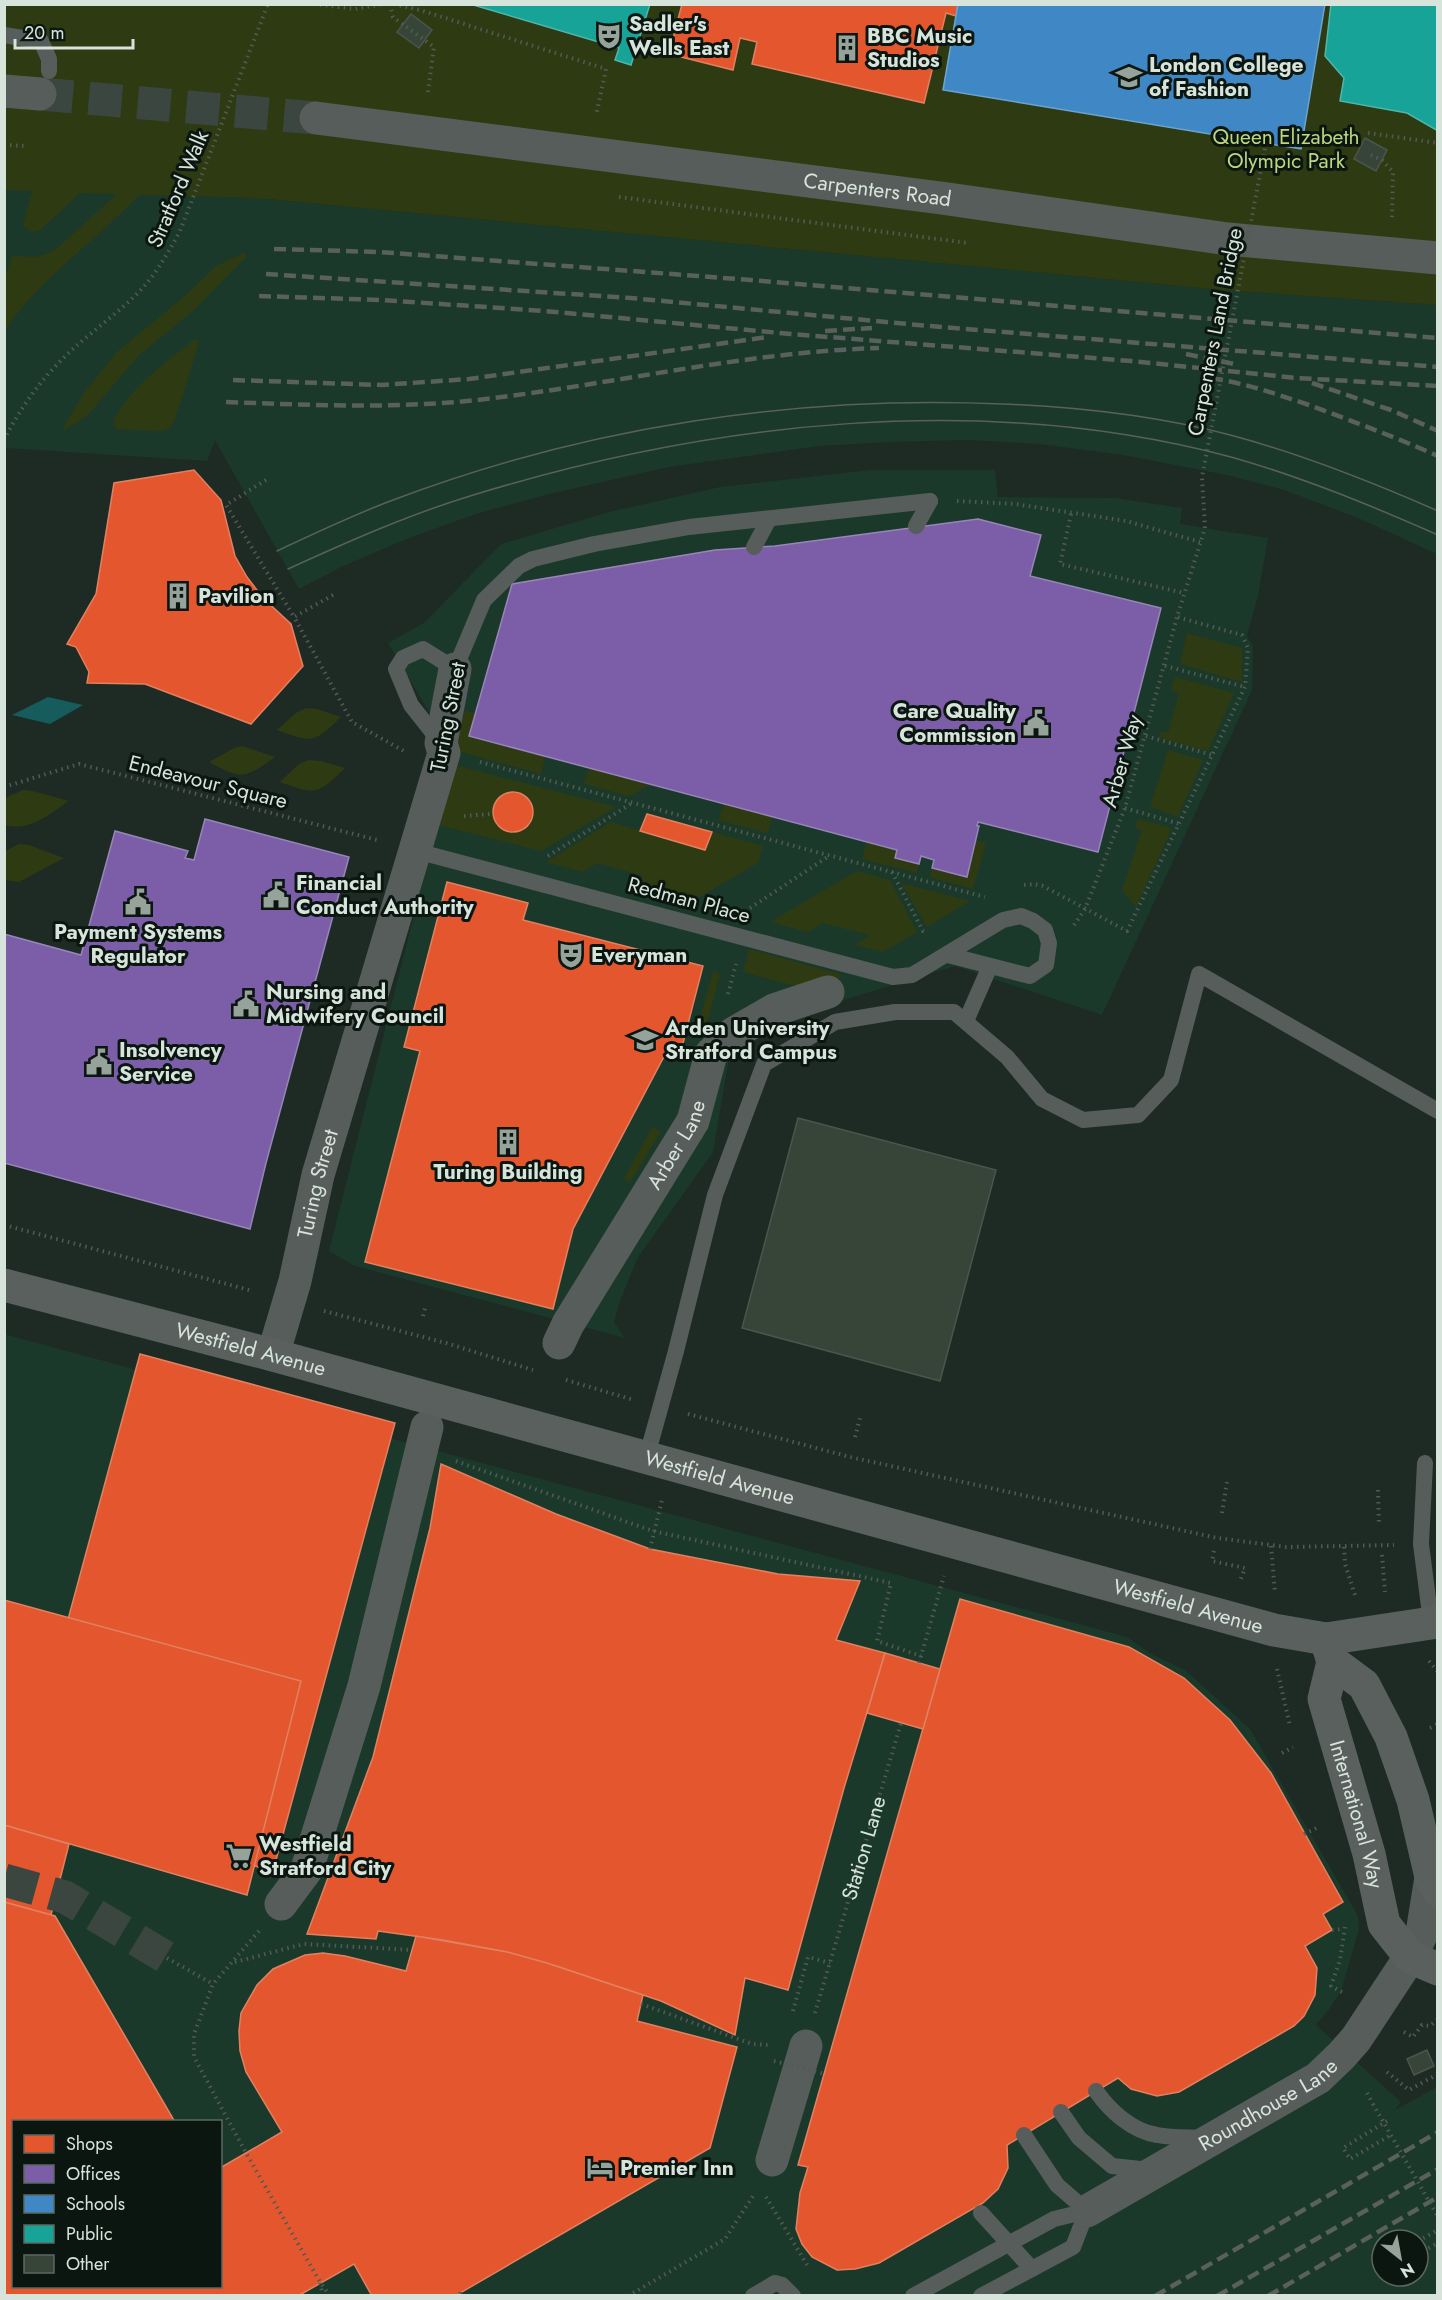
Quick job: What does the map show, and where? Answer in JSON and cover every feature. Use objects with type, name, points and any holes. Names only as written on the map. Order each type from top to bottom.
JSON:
[{"type":"street","points":[[4,91],[45,83]]},
{"type":"street","name":"Carpenters Road","points":[[316,118],[941,198],[1228,239],[1437,258]]},
{"type":"street","name":"Turing Street","points":[[273,1355],[290,1301],[318,1175],[416,851],[441,755],[455,669]]},
{"type":"street","name":"Arber Lane","points":[[559,1343],[568,1324],[693,1121],[711,1054],[734,1033],[774,1010],[828,992]]},
{"type":"street","name":"Westfield Avenue","points":[[4,1285],[273,1355],[646,1459],[959,1542],[1274,1630],[1330,1650],[1434,1622]]},
{"type":"street","points":[[281,1904],[308,1869],[364,1686],[427,1427]]},
{"type":"street","points":[[1330,1650],[1364,1685],[1391,1737],[1413,1800],[1434,1884],[1422,1933],[1424,1963]]},
{"type":"street","name":"International Way","points":[[1330,1650],[1324,1699],[1369,1854],[1384,1924],[1424,1963]]},
{"type":"street","name":"Roundhouse Lane","points":[[1087,2211],[1318,2078],[1341,2056],[1424,1963]]},
{"type":"street","points":[[766,2173],[798,2056]]},
{"type":"lane","points":[[4,36],[41,41],[49,59],[45,83]]},
{"type":"lane","points":[[916,526],[930,501]]},
{"type":"lane","name":"Turing Street","points":[[455,669],[484,600],[519,566],[533,559],[594,544],[689,527],[930,501]]},
{"type":"lane","points":[[754,547],[769,519]]},
{"type":"lane","points":[[441,755],[411,705],[396,669],[403,658],[423,649],[455,669]]},
{"type":"lane","name":"Redman Place","points":[[416,851],[893,977],[912,975],[1003,920],[1021,916],[1045,930],[1049,943],[1046,964],[1030,976],[948,955]]},
{"type":"lane","points":[[966,1021],[990,966]]},
{"type":"lane","points":[[646,1459],[715,1195],[764,1064],[835,1022],[895,1012],[954,1012],[1007,1057],[1042,1099],[1083,1120],[1138,1115],[1171,1080],[1199,974],[1437,1111]]},
{"type":"lane","points":[[1425,1462],[1421,1544],[1434,1622]]},
{"type":"lane","points":[[1096,2091],[1108,2108],[1136,2127],[1155,2135],[1213,2138]]},
{"type":"lane","points":[[1061,2112],[1079,2138],[1112,2166],[1157,2170]]},
{"type":"lane","points":[[981,2295],[1073,2247],[1087,2211],[1057,2185],[1024,2135]]},
{"type":"lane","name":"Roundhouse Lane","points":[[913,2295],[1053,2219],[1087,2211]]},
{"type":"lane","points":[[981,2213],[1032,2269]]},
{"type":"lane","points":[[753,2295],[775,2283],[782,2285],[793,2295]]},
{"type":"path","name":"Stratford Walk","points":[[4,440],[22,409],[48,374],[150,280],[167,256],[180,231],[268,4]]},
{"type":"path","points":[[314,4],[355,9],[384,4]]},
{"type":"path","points":[[428,92],[434,47],[393,17],[392,4],[420,10],[606,69],[594,126]]},
{"type":"path","points":[[1368,133],[1437,143]]},
{"type":"path","name":"Carpenters Land Bridge","points":[[1205,528],[1202,477],[1266,143]]},
{"type":"path","points":[[4,145],[25,146]]},
{"type":"path","points":[[1371,155],[1382,160],[1393,172],[1392,224]]},
{"type":"path","points":[[266,480],[226,505],[294,617],[352,722],[441,755],[632,803],[995,900]]},
{"type":"path","points":[[930,501],[1015,504],[1126,521],[1200,542]]},
{"type":"path","points":[[1071,514],[1060,564],[1184,593]]},
{"type":"path","name":"Arber Way","points":[[1180,824],[1127,931],[1085,909],[1125,808],[1177,617],[1205,528]]},
{"type":"path","points":[[294,617],[333,595]]},
{"type":"path","points":[[1125,808],[1180,824],[1245,687],[1248,648],[1242,635],[1177,617]]},
{"type":"path","points":[[1165,666],[1245,687]]},
{"type":"path","points":[[1146,736],[1212,755]]},
{"type":"path","name":"Endeavour Square","points":[[4,787],[79,764],[383,842]]},
{"type":"path","points":[[514,877],[632,803]]},
{"type":"path","points":[[717,930],[830,855]]},
{"type":"path","points":[[892,872],[923,931]]},
{"type":"path","points":[[4,1225],[446,1343],[535,1371]]},
{"type":"path","points":[[423,1316],[426,1305]]},
{"type":"path","points":[[557,1377],[881,1465],[1217,1538],[1271,1546],[1344,1547],[1421,1544]]},
{"type":"path","points":[[855,1437],[860,1418]]},
{"type":"path","points":[[452,1458],[461,1464],[653,1531],[891,1583],[877,1641],[921,1656]]},
{"type":"path","points":[[1222,1513],[1227,1482]]},
{"type":"path","points":[[1378,1490],[1380,1525]]},
{"type":"path","points":[[650,1549],[660,1506]]},
{"type":"path","points":[[1271,1546],[1275,1586]]},
{"type":"path","points":[[1344,1547],[1345,1564],[1354,1591]]},
{"type":"path","points":[[1214,1551],[1212,1561],[1245,1568],[1240,1582]]},
{"type":"path","points":[[1382,1555],[1385,1592]]},
{"type":"path","points":[[919,1663],[944,1576]]},
{"type":"path","name":"Station Lane","points":[[827,1972],[902,1723]]},
{"type":"path","points":[[1430,1728],[1437,1724]]},
{"type":"path","points":[[1282,1753],[1293,1747]]},
{"type":"path","points":[[1304,1834],[1319,1827]]},
{"type":"path","points":[[281,1904],[213,1984],[194,2034],[194,2057],[246,2153],[320,2282],[330,2295]]},
{"type":"path","points":[[1332,1930],[1344,1929],[1340,1960],[1331,1986],[1341,1991]]},
{"type":"path","points":[[234,1962],[304,1944],[412,1950]]},
{"type":"path","points":[[798,2056],[808,1957],[830,1962]]},
{"type":"path","points":[[167,1958],[213,1984]]},
{"type":"path","points":[[641,2004],[752,2044],[798,2056]]},
{"type":"path","points":[[1413,2037],[1422,2025],[1430,2026],[1437,2019]]},
{"type":"path","points":[[1387,2072],[1409,2090],[1437,2074]]},
{"type":"path","points":[[1367,2093],[1437,2217]]},
{"type":"path","points":[[1388,2121],[1343,2148],[1350,2159],[1391,2135]]},
{"type":"path","points":[[766,2173],[813,2276]]},
{"type":"path","points":[[628,2295],[725,2239],[766,2173]]},
{"type":"path","points":[[320,2282],[323,2295]]},
{"type":"shaded area","points":[[4,190],[257,198],[1222,290],[1437,305],[1437,554],[1358,518],[1284,490],[1227,475],[1123,455],[1039,444],[966,440],[889,442],[820,446],[669,467],[545,495],[476,514],[409,538],[341,567],[299,589],[215,440],[207,461],[5,448]]},
{"type":"shaded area","points":[[870,470],[995,470],[998,497],[1115,498],[1182,508],[1180,524],[1268,538],[1258,596],[1247,636],[1253,646],[1252,690],[1102,1015],[955,966],[831,1004],[730,1052],[713,1152],[638,1257],[614,1322],[625,1338],[355,1266],[329,1251],[426,868],[435,722],[388,643],[424,623],[501,544],[609,512],[720,487]]},
{"type":"shaded area","points":[[4,1334],[1127,1637],[1153,1655],[1185,1670],[1250,1729],[1358,1916],[1359,1929],[1341,1991],[1316,2025],[1401,2102],[1395,2110],[1437,2087],[1437,2295],[5,2295]]},
{"type":"green space","name":"Queen Elizabeth Olympic Park","points":[[5,5],[1437,5],[1437,305],[1222,290],[257,198],[139,195],[35,293],[5,330],[5,280],[12,256],[38,256],[55,250],[117,194],[80,193],[40,230],[32,232],[23,226],[32,191],[5,190]]},
{"type":"green space","points":[[243,253],[246,254],[245,258],[195,309],[137,357],[88,415],[65,430],[63,428],[83,394],[117,352],[185,296],[216,266]]},
{"type":"green space","points":[[195,339],[199,340],[198,346],[175,419],[170,428],[160,431],[116,429],[114,420],[130,396],[150,376]]},
{"type":"green space","points":[[1187,633],[1242,648],[1242,682],[1180,664]]},
{"type":"green space","points":[[1175,677],[1234,693],[1208,751],[1159,738],[1161,731],[1168,733],[1179,693],[1171,691]]},
{"type":"green space","points":[[306,708],[341,717],[324,732],[312,738],[306,739],[277,730],[296,713]]},
{"type":"green space","points":[[465,711],[476,713],[470,737],[545,757],[541,774],[455,750]]},
{"type":"green space","points":[[242,746],[275,757],[256,770],[243,774],[229,772],[209,762],[234,748]]},
{"type":"green space","points":[[1168,750],[1203,760],[1178,817],[1150,807]]},
{"type":"green space","points":[[309,760],[345,768],[322,788],[316,790],[301,789],[280,782],[299,764]]},
{"type":"green space","points":[[451,764],[616,807],[541,851],[435,824]]},
{"type":"green space","points":[[589,768],[650,785],[629,796],[584,784]]},
{"type":"green space","points":[[23,790],[69,801],[31,824],[14,827],[5,825],[5,798]]},
{"type":"green space","points":[[724,804],[772,817],[768,833],[718,820]]},
{"type":"green space","points":[[1138,819],[1172,828],[1136,907],[1122,890],[1142,830],[1135,828]]},
{"type":"green space","points":[[611,822],[704,850],[712,832],[763,846],[758,863],[694,900],[631,884],[644,876],[597,863],[583,872],[546,862]]},
{"type":"green space","points":[[976,840],[986,843],[973,889],[930,877],[932,868],[966,876]]},
{"type":"green space","points":[[867,842],[897,850],[895,858],[919,864],[917,873],[862,859]]},
{"type":"green space","points":[[19,844],[29,845],[64,858],[19,882],[5,880],[5,851]]},
{"type":"green space","points":[[857,871],[890,880],[917,932],[883,952],[855,945],[870,935],[823,923],[808,932],[770,922]]},
{"type":"green space","points":[[901,883],[970,901],[927,927]]},
{"type":"green space","points":[[749,949],[843,975],[815,991],[743,972]]},
{"type":"green space","points":[[713,971],[720,974],[706,1028],[698,1025]]},
{"type":"green space","points":[[652,1127],[661,1132],[630,1182],[624,1179]]},
{"type":"water","points":[[48,697],[83,705],[50,724],[12,715]]},
{"type":"building: Shops","name":"BBC Music Studios","points":[[682,4],[958,4],[956,16],[946,13],[924,103],[752,64],[757,42],[740,38],[733,70],[669,54]]},
{"type":"building: Shops","name":"Pavilion","points":[[194,470],[221,500],[235,556],[247,577],[263,598],[291,624],[303,666],[251,724],[145,684],[87,683],[89,672],[76,647],[67,644],[96,594],[114,483]]},
{"type":"building: Shops","points":[[513,792],[521,793],[527,798],[532,804],[532,820],[527,826],[521,831],[513,832],[505,831],[499,826],[494,820],[493,812],[494,804],[499,798],[505,793]]},
{"type":"building: Shops","points":[[647,814],[712,832],[705,850],[640,831]]},
{"type":"building: Shops","name":"Turing Building","points":[[447,882],[528,903],[523,920],[703,966],[680,1055],[667,1051],[573,1229],[553,1309],[365,1262],[420,1051],[404,1047]]},
{"type":"building: Shops","points":[[140,1354],[395,1423],[273,1871],[19,1800]]},
{"type":"building: Shops","points":[[441,1464],[556,1514],[650,1549],[778,1574],[860,1581],[836,1640],[885,1653],[844,1788],[788,1990],[745,1978],[735,2035],[661,2001],[507,1952],[378,1931],[376,1939],[307,1934],[373,1757],[430,1528]]},
{"type":"building: Shops","points":[[960,1599],[1129,1647],[1184,1678],[1230,1720],[1271,1773],[1343,1902],[1323,1914],[1332,1930],[1305,1946],[1317,1968],[1315,1995],[1304,2016],[1294,2026],[1179,2092],[1157,2096],[1131,2089],[1118,2078],[1007,2145],[1008,2168],[998,2189],[983,2203],[879,2263],[855,2269],[837,2270],[812,2257],[802,2244],[796,2229],[800,2193],[808,2167],[798,2165]]},
{"type":"building: Shops","points":[[4,1600],[301,1681],[247,1895],[4,1825]]},
{"type":"building: Shops","points":[[885,1653],[940,1669],[923,1729],[867,1713]]},
{"type":"building: Shops","points":[[4,1825],[69,1844],[51,1915],[4,1902]]},
{"type":"building: Shops","points":[[4,1902],[55,1916],[174,2120],[12,2120],[12,2288],[222,2288],[222,2167],[282,2132],[246,2072],[240,2051],[241,2013],[257,1985],[273,1969],[305,1955],[323,1953],[345,1956],[406,1971],[416,1936],[507,1952],[643,1995],[637,2021],[737,2047],[710,2148],[455,2296],[372,2296],[354,2264],[298,2296],[4,2296]]},
{"type":"building: Offices","points":[[978,519],[1041,535],[1030,576],[1161,608],[1098,852],[978,822],[967,877],[932,868],[934,860],[921,856],[919,864],[895,858],[897,850],[469,736],[512,584],[715,550],[775,546]]},
{"type":"building: Offices","points":[[205,819],[349,857],[250,1229],[4,1163],[4,934],[81,955],[115,831],[188,851],[185,858],[194,860]]},
{"type":"building: Schools","name":"London College of Fashion","points":[[958,4],[1325,4],[1301,149],[943,90]]},
{"type":"building: Public","name":"Sadler's Wells East","points":[[470,4],[650,4],[631,65],[615,60],[619,48]]},
{"type":"building: Public","points":[[1331,4],[1438,4],[1438,131],[1407,113],[1340,101],[1344,78],[1325,56]]},
{"type":"building: Other","points":[[411,14],[432,30],[419,48],[397,32]]},
{"type":"building: Other","points":[[1365,138],[1387,150],[1376,171],[1354,159]]},
{"type":"building: Other","points":[[798,1118],[996,1170],[940,1381],[742,1328]]},
{"type":"building: Other","points":[[1427,2050],[1434,2066],[1414,2075],[1407,2059]]},
{"type":"tunnel","points":[[40,94],[316,118]]},
{"type":"tunnel","points":[[4,1880],[65,1897],[167,1958]]},
{"type":"tram line","points":[[277,551],[393,500],[540,453],[616,435],[692,421],[769,411],[847,405],[925,403],[1031,405],[1090,410],[1177,423],[1234,436],[1312,460],[1438,511]]},
{"type":"tram line","points":[[288,569],[401,520],[470,496],[562,470],[657,449],[752,433],[849,424],[945,421],[1042,425],[1137,437],[1231,457],[1336,492],[1438,535]]},
{"type":"railway","points":[[274,249],[380,252],[751,280],[1438,338]]},
{"type":"railway","points":[[266,274],[631,298],[929,326],[1438,367]]},
{"type":"railway","points":[[259,296],[382,300],[545,311],[791,334],[1131,361],[1297,378],[1438,386]]},
{"type":"railway","points":[[825,331],[872,328]]},
{"type":"railway","points":[[233,380],[382,385],[469,379],[768,337]]},
{"type":"railway","points":[[226,402],[352,406],[445,403],[527,394],[728,362],[879,348]]},
{"type":"railway","points":[[1186,354],[1239,365]]},
{"type":"railway","points":[[1211,378],[1248,386],[1309,405],[1438,456]]},
{"type":"railway","points":[[1312,383],[1391,410],[1438,431]]},
{"type":"railway","points":[[1155,2296],[1438,2132]]},
{"type":"railway","points":[[1217,2296],[1438,2169]]},
{"type":"railway","points":[[1268,2296],[1438,2197]]},
{"type":"place","name":"Sadler's Wells East","points":[[609,36]]},
{"type":"place","name":"BBC Music Studios","points":[[847,48]]},
{"type":"place","name":"London College of Fashion","points":[[1129,77]]},
{"type":"place","name":"Pavilion","points":[[178,596]]},
{"type":"place","name":"Care Quality Commission","points":[[1036,723]]},
{"type":"place","name":"Financial Conduct Authority","points":[[276,895]]},
{"type":"place","name":"Payment Systems Regulator","points":[[138,902]]},
{"type":"place","name":"Everyman","points":[[571,955]]},
{"type":"place","name":"Nursing and Midwifery Council","points":[[246,1004]]},
{"type":"place","name":"Arden University Stratford Campus","points":[[645,1040]]},
{"type":"place","name":"Insolvency Service","points":[[99,1062]]},
{"type":"place","name":"Turing Building","points":[[508,1142]]},
{"type":"place","name":"Westfield Stratford City","points":[[239,1856]]},
{"type":"place","name":"Premier Inn","points":[[600,2168]]}]
